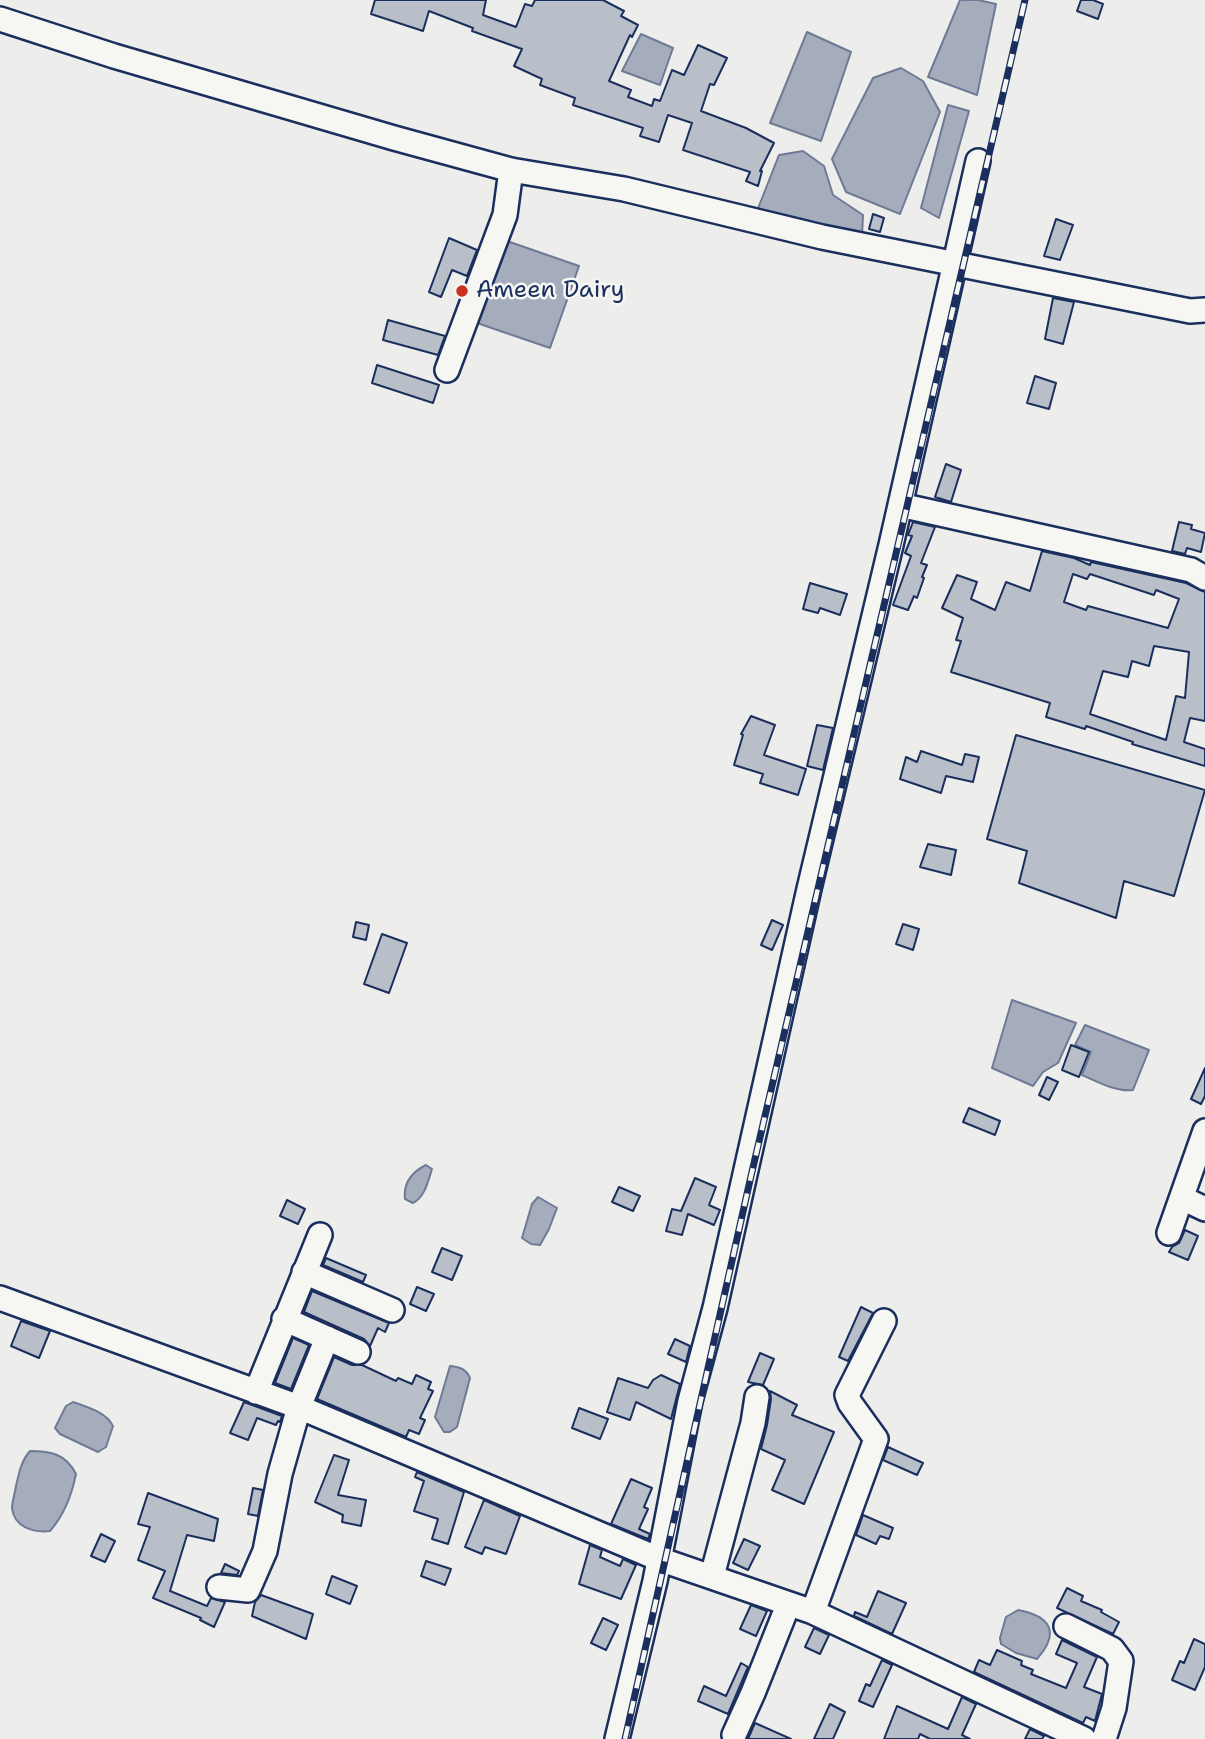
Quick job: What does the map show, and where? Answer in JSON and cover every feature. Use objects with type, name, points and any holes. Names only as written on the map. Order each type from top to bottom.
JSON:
[{"type":"street","points":[[0,19],[114,56],[511,170],[624,189],[822,237],[955,264],[1182,309],[1205,310]]},
{"type":"street","points":[[617,1739],[659,1559],[690,1401],[715,1308],[809,889],[978,162]]},
{"type":"street","points":[[447,370],[505,215],[511,170]]},
{"type":"street","points":[[900,505],[1191,570],[1205,578]]},
{"type":"street","points":[[1169,1233],[1205,1131]]},
{"type":"street","points":[[1182,1198],[1205,1209]]},
{"type":"street","points":[[256,1392],[320,1235]]},
{"type":"street","points":[[304,1272],[392,1310]]},
{"type":"street","points":[[0,1298],[299,1408],[659,1559],[813,1612],[1084,1739]]},
{"type":"street","points":[[285,1319],[358,1352]]},
{"type":"street","points":[[813,1612],[876,1439],[847,1395],[884,1321]]},
{"type":"street","points":[[219,1587],[247,1590],[255,1576],[265,1551],[280,1474],[299,1408],[327,1338]]},
{"type":"street","points":[[712,1576],[753,1423],[757,1397]]},
{"type":"street","points":[[734,1735],[788,1605]]},
{"type":"street","points":[[1066,1626],[1112,1649],[1121,1661],[1114,1708],[1104,1739]]},
{"type":"water","points":[[960,0],[996,4],[977,95],[928,77]]},
{"type":"water","points":[[807,32],[851,52],[821,141],[770,123]]},
{"type":"water","points":[[641,34],[673,48],[660,85],[622,71]]},
{"type":"water","points":[[901,68],[923,81],[940,112],[900,214],[846,192],[832,159],[873,78]]},
{"type":"water","points":[[948,105],[969,111],[939,218],[921,208]]},
{"type":"water","points":[[803,151],[824,166],[833,195],[863,215],[862,237],[755,216],[779,155]]},
{"type":"water","points":[[507,241],[579,266],[550,348],[477,323]]},
{"type":"water","points":[[1012,1000],[1076,1023],[1058,1063],[1043,1072],[1033,1086],[992,1068]]},
{"type":"water","points":[[1085,1025],[1149,1050],[1133,1090],[1114,1088],[1082,1075],[1091,1052],[1075,1045]]},
{"type":"water","points":[[426,1165],[432,1169],[423,1193],[413,1203],[405,1199],[407,1183],[413,1174]]},
{"type":"water","points":[[538,1197],[557,1208],[540,1245],[531,1244],[522,1238],[532,1204]]},
{"type":"water","points":[[450,1366],[467,1372],[470,1378],[457,1427],[450,1432],[444,1432],[435,1417]]},
{"type":"water","points":[[73,1402],[101,1414],[113,1426],[106,1447],[98,1452],[60,1434],[55,1428],[66,1406]]},
{"type":"water","points":[[30,1451],[45,1452],[63,1458],[76,1474],[67,1504],[50,1531],[37,1531],[20,1524],[12,1508],[19,1472]]},
{"type":"water","points":[[1018,1610],[1038,1616],[1049,1627],[1049,1641],[1037,1659],[1016,1653],[1001,1644],[1006,1617]]},
{"type":"building","points":[[375,0],[486,0],[483,15],[516,27],[525,4],[532,6],[535,0],[603,0],[624,11],[621,16],[638,25],[632,37],[630,35],[609,81],[631,90],[628,97],[652,106],[654,99],[660,101],[672,70],[684,75],[698,45],[727,58],[714,85],[710,84],[701,111],[746,128],[774,143],[760,171],[758,186],[746,181],[750,172],[683,150],[692,123],[668,115],[659,142],[640,136],[643,128],[573,105],[575,98],[540,85],[542,79],[514,66],[522,49],[472,31],[473,28],[429,11],[423,31],[371,14]]},
{"type":"building","points":[[1081,0],[1093,0],[1103,4],[1098,19],[1077,11]]},
{"type":"building","points":[[873,214],[884,218],[880,232],[869,229]]},
{"type":"building","points":[[1056,219],[1073,225],[1060,260],[1044,256]]},
{"type":"building","points":[[449,238],[477,250],[467,276],[452,270],[441,297],[429,292]]},
{"type":"building","points":[[1053,298],[1074,302],[1063,344],[1045,339]]},
{"type":"building","points":[[388,320],[445,336],[438,355],[383,340]]},
{"type":"building","points":[[377,365],[439,385],[433,403],[372,383]]},
{"type":"building","points":[[1035,376],[1056,383],[1049,409],[1027,403]]},
{"type":"building","points":[[946,464],[961,470],[951,502],[935,497]]},
{"type":"building","points":[[913,522],[935,527],[921,563],[927,565],[922,577],[924,578],[917,598],[914,596],[908,610],[893,605],[911,556],[905,553],[912,536],[908,535]]},
{"type":"building","points":[[1179,522],[1192,525],[1191,529],[1205,533],[1201,552],[1187,548],[1185,554],[1172,551]]},
{"type":"building","points":[[1042,551],[1074,558],[1090,565],[1091,562],[1186,583],[1205,592],[1205,721],[1190,718],[1184,742],[1205,749],[1205,766],[1132,744],[1133,742],[1086,726],[1085,729],[1046,717],[1050,703],[951,672],[961,641],[956,640],[963,618],[942,608],[957,575],[977,582],[971,599],[995,610],[1006,582],[1030,591]],"holes":[[[1073,574],[1087,579],[1090,574],[1154,595],[1156,590],[1179,599],[1168,628],[1088,606],[1086,610],[1064,602]],[[1154,646],[1189,652],[1185,698],[1176,696],[1166,740],[1090,714],[1103,671],[1128,677],[1132,661],[1149,666]]]},
{"type":"building","points":[[810,583],[847,594],[840,615],[820,608],[818,613],[803,609]]},
{"type":"building","points":[[751,716],[775,725],[764,755],[806,769],[798,795],[760,783],[763,774],[734,765],[743,735],[741,734]]},
{"type":"building","points":[[817,725],[833,728],[823,770],[807,766]]},
{"type":"building","points":[[1016,735],[1205,790],[1174,896],[1124,881],[1116,918],[1019,883],[1027,851],[987,839]]},
{"type":"building","points":[[921,751],[962,765],[965,754],[979,757],[973,782],[946,776],[941,793],[900,779],[906,757],[917,762]]},
{"type":"building","points":[[928,844],[956,850],[951,875],[920,867]]},
{"type":"building","points":[[772,920],[783,925],[772,950],[761,945]]},
{"type":"building","points":[[356,922],[369,925],[366,940],[353,937]]},
{"type":"building","points":[[903,924],[919,929],[913,950],[896,944]]},
{"type":"building","points":[[382,934],[407,943],[389,993],[364,984]]},
{"type":"building","points":[[1071,1045],[1089,1052],[1079,1077],[1062,1070]]},
{"type":"building","points":[[1205,1068],[1205,1096],[1201,1104],[1191,1099]]},
{"type":"building","points":[[1047,1077],[1058,1082],[1049,1100],[1039,1095]]},
{"type":"building","points":[[969,1108],[1000,1121],[995,1135],[963,1122]]},
{"type":"building","points":[[695,1178],[716,1187],[709,1205],[720,1210],[714,1225],[688,1214],[682,1235],[666,1231],[672,1209],[681,1211]]},
{"type":"building","points":[[619,1187],[640,1196],[633,1211],[612,1202]]},
{"type":"building","points":[[287,1200],[305,1209],[298,1224],[280,1216]]},
{"type":"building","points":[[1185,1230],[1198,1236],[1188,1260],[1169,1252],[1179,1243]]},
{"type":"building","points":[[442,1248],[462,1256],[452,1280],[432,1272]]},
{"type":"building","points":[[326,1258],[366,1275],[363,1282],[323,1265]]},
{"type":"building","points":[[417,1287],[434,1294],[426,1311],[410,1304]]},
{"type":"building","points":[[312,1291],[389,1323],[385,1332],[378,1328],[370,1346],[364,1339],[304,1312]]},
{"type":"building","points":[[861,1307],[873,1313],[848,1361],[839,1357]]},
{"type":"building","points":[[21,1321],[50,1331],[39,1358],[11,1346]]},
{"type":"building","points":[[293,1338],[309,1345],[291,1389],[275,1383]]},
{"type":"building","points":[[675,1339],[690,1346],[686,1362],[668,1354]]},
{"type":"building","points":[[760,1353],[774,1359],[763,1385],[748,1382]]},
{"type":"building","points":[[334,1357],[352,1365],[362,1365],[396,1381],[398,1378],[412,1384],[416,1375],[431,1382],[428,1389],[433,1391],[420,1418],[425,1420],[419,1434],[409,1430],[406,1437],[317,1399]]},
{"type":"building","points":[[661,1375],[680,1384],[671,1419],[636,1402],[630,1420],[607,1412],[618,1378],[648,1388],[653,1380]]},
{"type":"building","points":[[770,1391],[797,1405],[792,1415],[834,1432],[804,1504],[772,1490],[785,1460],[761,1449],[767,1425]]},
{"type":"building","points":[[244,1402],[282,1416],[280,1422],[276,1425],[257,1418],[248,1440],[230,1433]]},
{"type":"building","points":[[579,1408],[608,1419],[600,1439],[572,1428]]},
{"type":"building","points":[[888,1447],[923,1463],[917,1475],[883,1460]]},
{"type":"building","points":[[334,1455],[349,1460],[338,1495],[366,1500],[361,1526],[342,1522],[343,1515],[315,1502]]},
{"type":"building","points":[[417,1472],[464,1492],[448,1544],[432,1539],[438,1519],[414,1511],[424,1481],[415,1477]]},
{"type":"building","points":[[631,1479],[652,1488],[644,1507],[648,1509],[639,1529],[650,1534],[648,1539],[611,1524]]},
{"type":"building","points":[[253,1488],[263,1490],[258,1516],[248,1514]]},
{"type":"building","points":[[148,1493],[218,1519],[214,1541],[187,1535],[170,1591],[207,1606],[211,1598],[225,1602],[214,1627],[200,1620],[201,1618],[153,1598],[165,1571],[138,1560],[150,1527],[138,1524]]},
{"type":"building","points":[[484,1500],[520,1516],[506,1554],[485,1547],[482,1554],[465,1547]]},
{"type":"building","points":[[863,1515],[893,1528],[889,1539],[880,1536],[876,1544],[856,1535]]},
{"type":"building","points":[[101,1534],[115,1541],[105,1562],[91,1556]]},
{"type":"building","points":[[744,1539],[760,1546],[748,1570],[733,1563]]},
{"type":"building","points":[[590,1545],[602,1550],[600,1557],[620,1566],[623,1559],[636,1565],[621,1599],[579,1584]]},
{"type":"building","points":[[426,1561],[451,1569],[445,1585],[421,1576]]},
{"type":"building","points":[[225,1564],[239,1571],[237,1575],[221,1573]]},
{"type":"building","points":[[332,1576],[357,1586],[350,1604],[326,1594]]},
{"type":"building","points":[[1067,1588],[1083,1596],[1081,1601],[1102,1610],[1101,1612],[1119,1622],[1113,1634],[1057,1608]]},
{"type":"building","points":[[878,1591],[906,1603],[892,1634],[854,1616],[855,1612],[867,1617]]},
{"type":"building","points":[[261,1595],[313,1614],[306,1639],[252,1616],[255,1602]]},
{"type":"building","points":[[751,1605],[767,1611],[756,1636],[740,1629]]},
{"type":"building","points":[[603,1618],[618,1625],[606,1650],[591,1643]]},
{"type":"building","points":[[814,1628],[829,1635],[820,1654],[805,1647]]},
{"type":"building","points":[[1194,1639],[1205,1644],[1205,1667],[1195,1690],[1172,1680],[1180,1661],[1184,1663]]},
{"type":"building","points":[[1062,1640],[1097,1657],[1084,1687],[1102,1694],[1095,1721],[1086,1717],[1083,1723],[974,1672],[979,1660],[990,1665],[997,1650],[1022,1661],[1021,1665],[1033,1670],[1031,1674],[1066,1688],[1077,1663],[1056,1654]]},
{"type":"building","points":[[882,1660],[892,1665],[873,1707],[859,1701],[866,1684],[870,1686]]},
{"type":"building","points":[[741,1663],[748,1667],[728,1714],[698,1701],[704,1686],[726,1696]]},
{"type":"building","points":[[962,1697],[976,1704],[962,1735],[970,1739],[930,1739],[920,1734],[918,1739],[884,1739],[897,1706],[948,1729]]},
{"type":"building","points":[[830,1704],[845,1712],[833,1739],[814,1739]]},
{"type":"building","points":[[755,1723],[791,1739],[748,1739]]},
{"type":"building","points":[[1030,1729],[1044,1736],[1042,1739],[1025,1739]]},
{"type":"railway","points":[[625,1739],[751,1176],[1025,0]]},
{"type":"place","name":"Ameen Dairy","points":[[462,291]]}]
